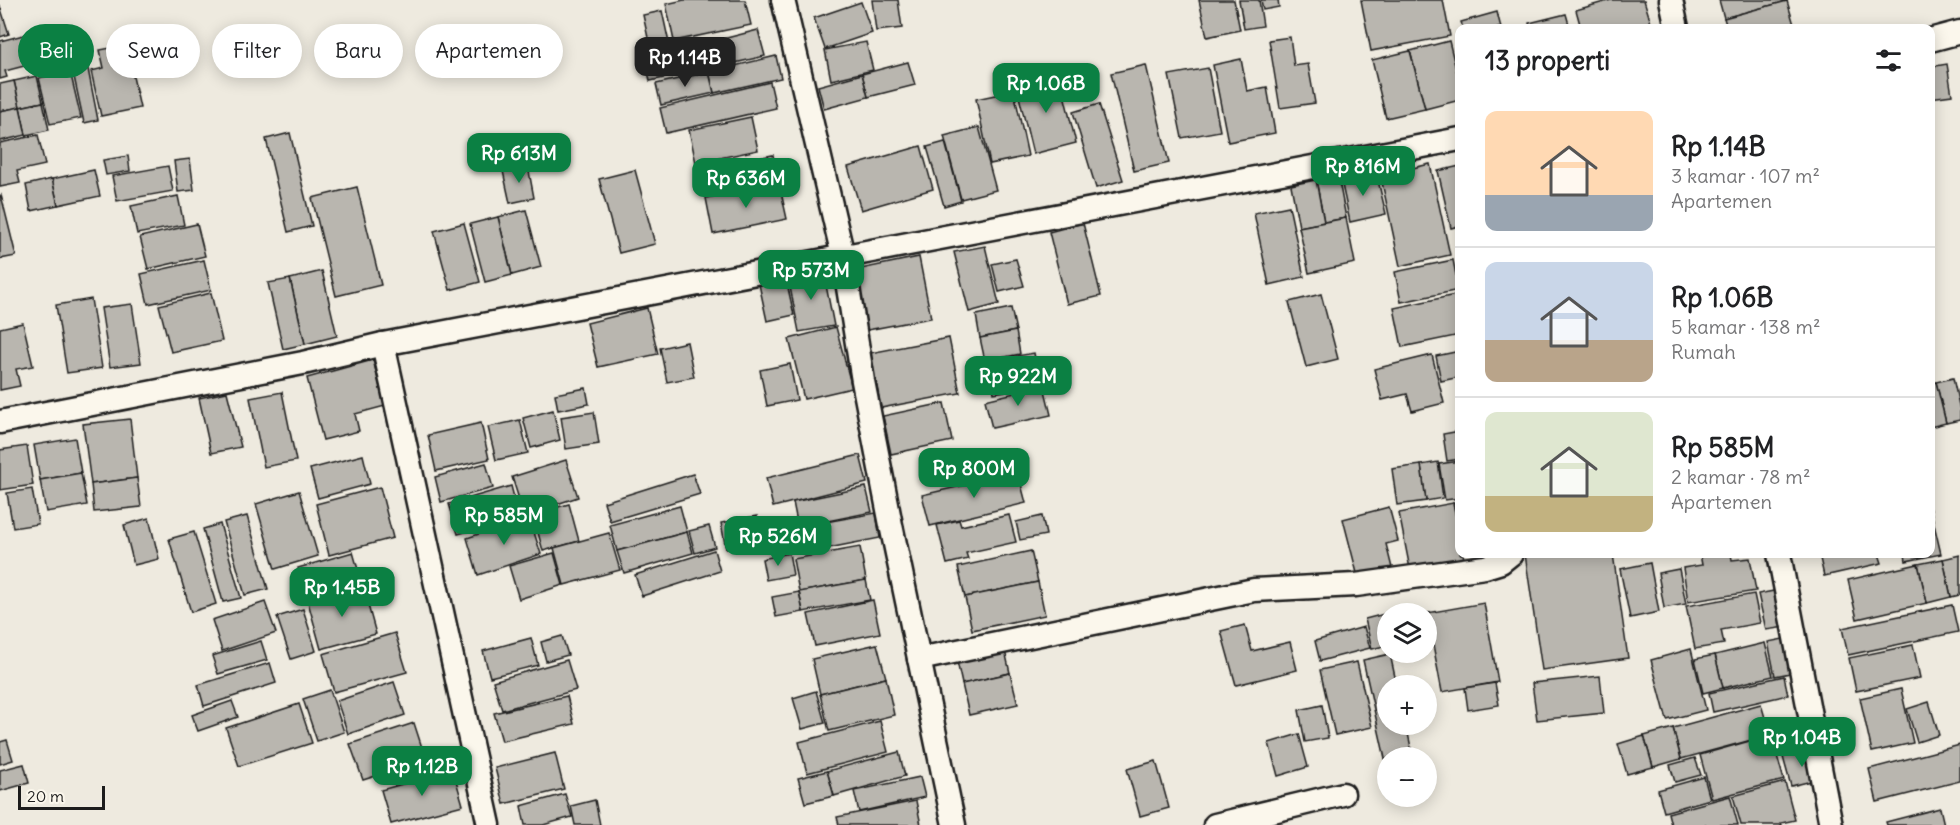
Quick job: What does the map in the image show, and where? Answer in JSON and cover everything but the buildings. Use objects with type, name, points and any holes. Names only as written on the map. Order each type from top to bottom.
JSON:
[{"type":"street","points":[[783,0],[843,256],[872,426],[954,825]]},
{"type":"street","points":[[1671,0],[1676,24]]},
{"type":"street","points":[[1935,39],[1960,32]]},
{"type":"street","points":[[0,422],[78,409],[303,363],[383,344],[1455,140]]},
{"type":"street","points":[[383,344],[489,825]]},
{"type":"street","points":[[919,659],[1254,590],[1356,585],[1485,567],[1506,558]]},
{"type":"street","points":[[1780,558],[1831,825]]},
{"type":"street","points":[[1215,825],[1343,794]]}]
